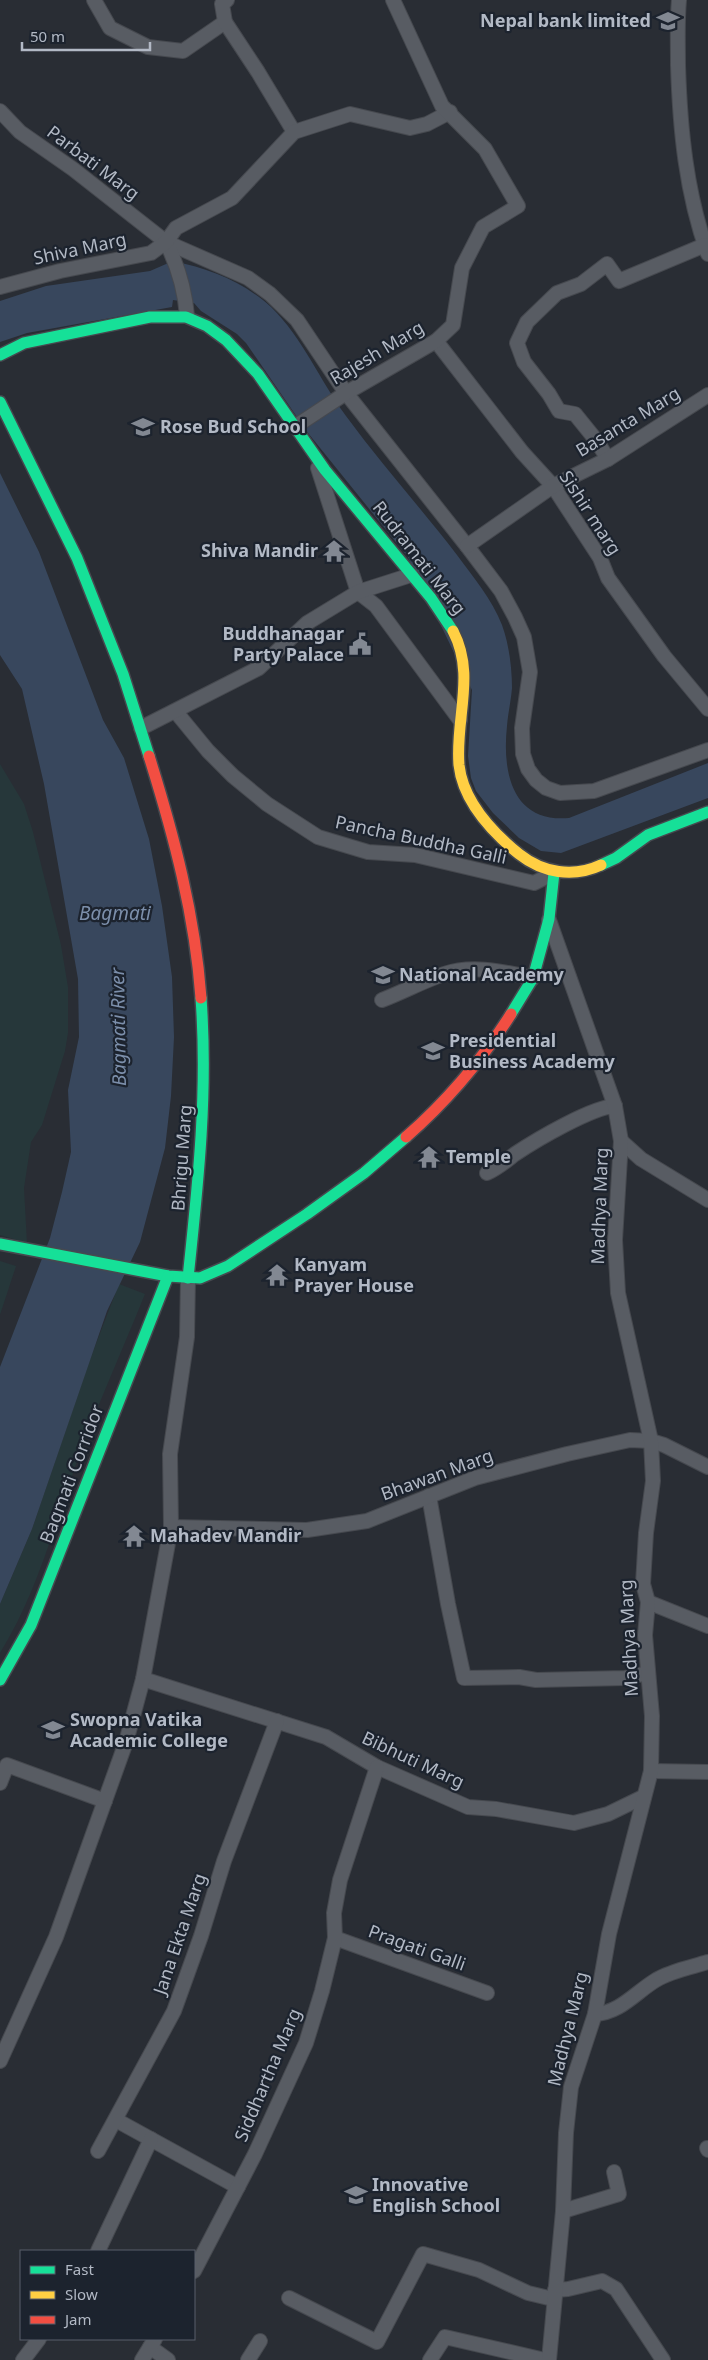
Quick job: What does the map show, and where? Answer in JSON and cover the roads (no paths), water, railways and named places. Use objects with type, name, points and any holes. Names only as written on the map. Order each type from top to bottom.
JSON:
[{"type":"street","points":[[94,0],[110,28],[148,47],[183,51],[225,22]]},
{"type":"street","points":[[227,0],[222,4],[225,22],[294,132]]},
{"type":"street","points":[[166,242],[176,228],[232,198],[294,132],[350,114],[410,128],[427,124],[450,112],[442,106],[393,0]]},
{"type":"street","points":[[608,459],[596,440],[575,414],[559,411],[549,394],[524,362],[517,343],[527,322],[558,293],[581,284],[606,264],[619,281],[706,249],[703,226],[687,178],[679,98],[677,16],[680,0]]},
{"type":"street","name":"Parbati Marg","points":[[0,111],[20,132],[73,169],[166,242]]},
{"type":"street","name":"Rajesh Marg","points":[[299,424],[342,395],[436,341],[452,325],[462,268],[483,227],[518,206],[485,149],[450,112]]},
{"type":"street","points":[[0,355],[24,344],[42,339],[187,309],[173,256],[166,242]]},
{"type":"street","points":[[166,242],[248,278],[270,294],[297,320],[342,395],[466,544],[501,591],[524,637],[530,672],[522,728],[523,754],[528,769],[536,780],[546,788],[560,792],[594,790],[708,750]]},
{"type":"street","name":"Shiva Marg","points":[[0,287],[60,270],[151,253],[166,242]]},
{"type":"street","name":"Rudramati Marg","points":[[187,309],[236,349],[299,424],[313,453],[442,614],[455,634],[461,648],[466,692],[457,746],[459,771],[478,813],[518,856],[554,872],[575,874],[613,861],[648,835],[708,812]]},
{"type":"street","name":"Sishir marg","points":[[436,341],[522,452],[553,486],[600,558],[608,578],[664,656],[708,709]]},
{"type":"street","name":"Basanta Marg","points":[[466,544],[553,486],[608,459],[708,396]]},
{"type":"street","name":"Bhrigu Marg","points":[[0,402],[77,558],[123,674],[174,837],[198,955],[204,1041],[202,1144],[188,1278]]},
{"type":"street","points":[[313,453],[358,592],[376,606],[460,720]]},
{"type":"street","points":[[141,728],[176,712],[259,668],[307,623],[358,592],[411,575]]},
{"type":"street","name":"Pancha Buddha Galli","points":[[176,712],[208,751],[233,776],[267,804],[318,837],[368,852],[414,855],[534,883],[554,872]]},
{"type":"street","points":[[0,1244],[168,1276],[200,1278],[228,1266],[308,1214],[386,1155],[436,1111],[497,1036],[533,978],[549,919],[554,872]]},
{"type":"street","name":"Madhya Marg","points":[[549,919],[615,1106],[621,1141],[615,1240],[618,1293],[651,1441],[653,1481],[646,1533],[644,1584],[648,1602],[645,1634],[652,1716],[651,1771],[609,1934],[595,2014],[571,2087],[566,2133],[563,2211],[549,2360]]},
{"type":"street","points":[[382,1000],[445,973],[481,969],[533,978]]},
{"type":"street","points":[[486,1173],[496,1169],[517,1153],[586,1114],[606,1106],[615,1106]]},
{"type":"street","points":[[621,1141],[641,1159],[708,1200]]},
{"type":"street","name":"Bagmati Corridor","points":[[0,1680],[31,1625],[168,1276]]},
{"type":"street","points":[[0,2061],[56,1937],[126,1742],[143,1679],[171,1527],[170,1454],[188,1337],[188,1278]]},
{"type":"street","name":"Bhawan Marg","points":[[171,1527],[307,1530],[367,1521],[475,1478],[630,1440],[651,1441],[664,1445],[708,1467]]},
{"type":"street","points":[[429,1496],[448,1604],[464,1678],[519,1677],[536,1680],[626,1678],[648,1673]]},
{"type":"street","points":[[648,1602],[708,1626]]},
{"type":"street","name":"Bibhuti Marg","points":[[143,1679],[326,1737],[377,1767],[468,1807],[496,1808],[574,1823],[608,1814],[644,1797]]},
{"type":"street","name":"Jana Ekta Marg","points":[[98,2151],[174,2011],[201,1936],[230,1844],[277,1721]]},
{"type":"street","points":[[0,1783],[6,1765],[105,1801]]},
{"type":"street","name":"Siddhartha Marg","points":[[195,2269],[238,2187],[306,2043],[322,1991],[335,1938],[334,1913],[340,1880],[377,1767]]},
{"type":"street","points":[[651,1771],[708,1772]]},
{"type":"street","name":"Pragati Galli","points":[[335,1938],[487,1993]]},
{"type":"street","points":[[595,2014],[604,2014],[622,2005],[657,1979],[708,1962]]},
{"type":"street","points":[[116,2120],[238,2187]]},
{"type":"street","points":[[98,2250],[151,2139]]},
{"type":"street","points":[[563,2211],[618,2194],[614,2172]]},
{"type":"street","points":[[289,2298],[377,2342],[423,2254],[479,2270],[528,2293],[554,2294],[602,2281],[616,2289],[664,2360]]},
{"type":"street","points":[[430,2360],[446,2336],[545,2360]]},
{"type":"street","points":[[23,2360],[38,2340]]},
{"type":"street","points":[[248,2360],[260,2341]]},
{"type":"street","points":[[142,2360],[152,2343],[168,2360]]},
{"type":"water","points":[[173,261],[225,277],[249,290],[271,307],[293,332],[346,416],[488,597],[502,625],[511,664],[512,688],[507,726],[507,760],[509,777],[523,803],[535,812],[550,817],[569,818],[708,763],[708,798],[561,853],[541,851],[519,838],[493,813],[476,791],[471,778],[468,756],[472,690],[408,557],[308,433],[246,343],[237,334],[201,311],[194,303],[173,300],[172,307],[27,333],[0,342],[0,301],[46,286],[150,271]]},
{"type":"water","points":[[0,473],[39,552],[103,720],[124,758],[149,839],[162,906],[172,977],[174,1037],[171,1096],[165,1148],[140,1242],[107,1311],[32,1529],[0,1604],[0,1367],[50,1238],[62,1192],[71,1152],[68,1090],[79,1037],[78,979],[44,784],[22,689],[0,655]]},
{"type":"place","name":"Nepal bank limited","points":[[668,21]]},
{"type":"place","name":"Rose Bud School","points":[[143,427]]},
{"type":"place","name":"Shiva Mandir","points":[[334,551]]},
{"type":"place","name":"Buddhanagar Party Palace","points":[[360,644]]},
{"type":"place","name":"National Academy","points":[[383,975]]},
{"type":"place","name":"Presidential Business Academy","points":[[433,1051]]},
{"type":"place","name":"Temple","points":[[429,1157]]},
{"type":"place","name":"Kanyam Prayer House","points":[[277,1275]]},
{"type":"place","name":"Mahadev Mandir","points":[[134,1536]]},
{"type":"place","name":"Swopna Vatika Academic College","points":[[53,1730]]},
{"type":"place","name":"Innovative English School","points":[[356,2195]]},
{"type":"water label","name":"Bagmati","points":[[115,913]]},
{"type":"water label","name":"Bagmati River","points":[[118,1027]]}]
